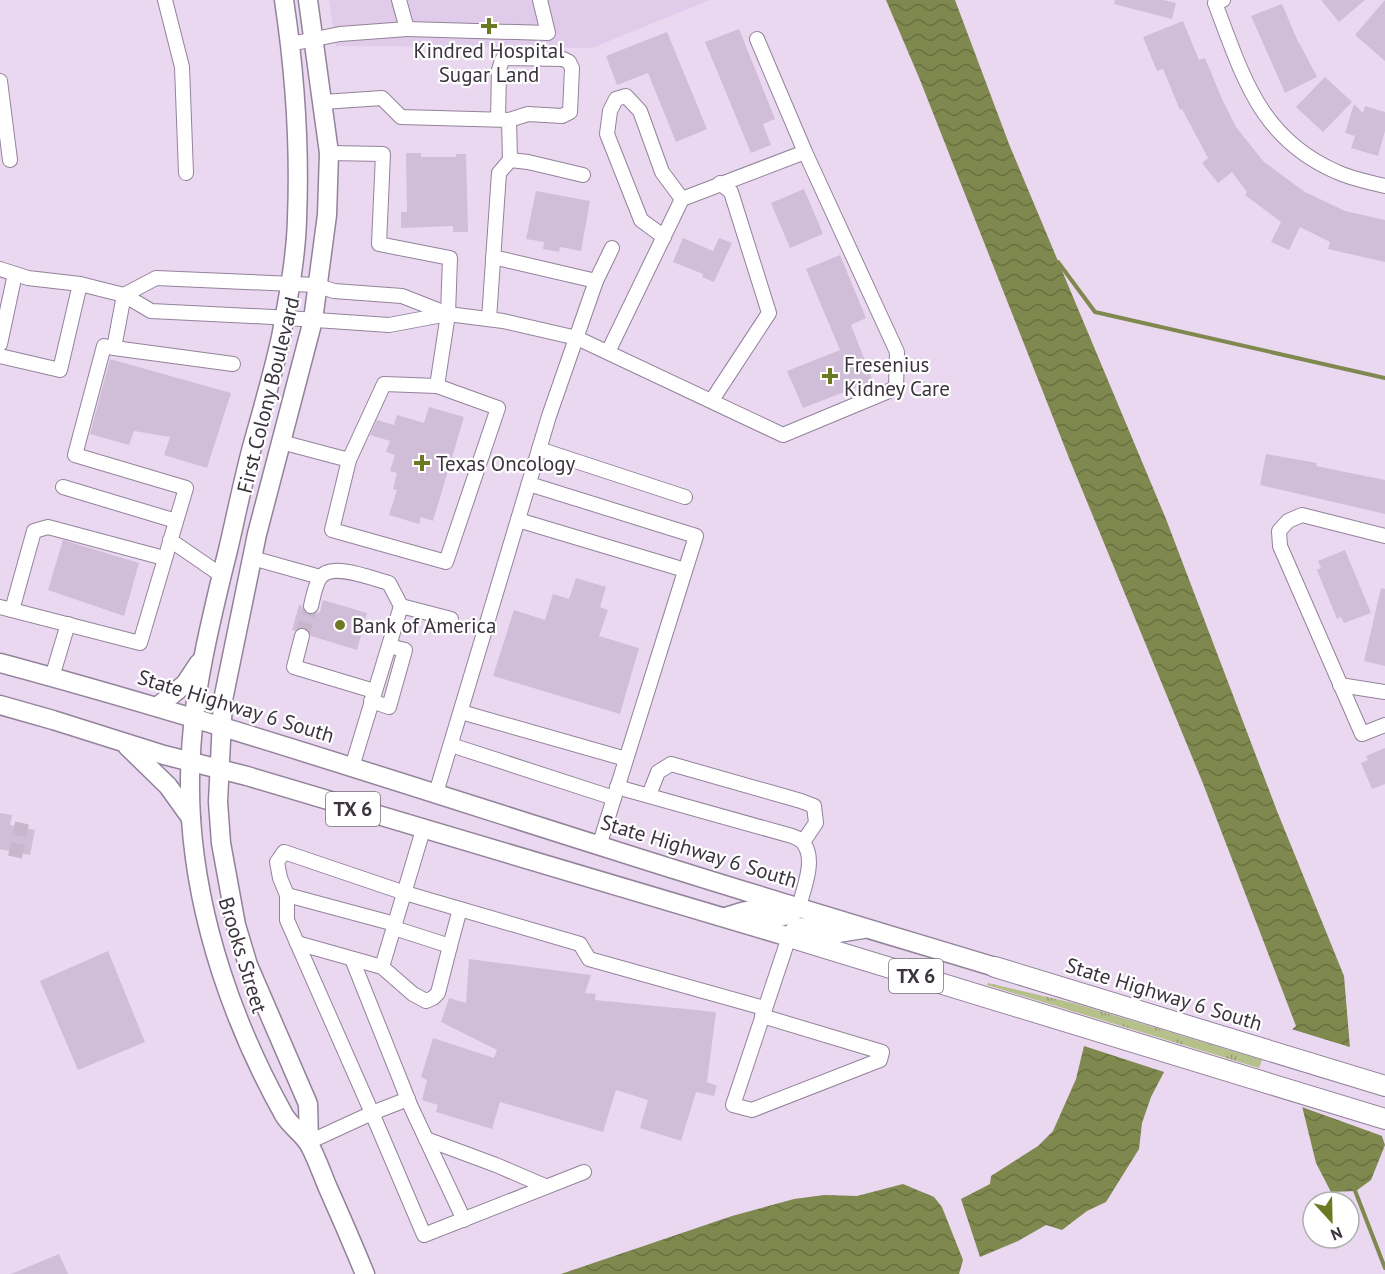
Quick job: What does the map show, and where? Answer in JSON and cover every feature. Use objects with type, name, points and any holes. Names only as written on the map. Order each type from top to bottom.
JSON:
[{"type":"highway","name":"TX 6","points":[[789,937],[1385,1119]]},
{"type":"highway","name":"State Highway 6 South","points":[[995,967],[1385,1086]]},
{"type":"highway","points":[[1363,1079],[1385,1071]]},
{"type":"main road","name":"First Colony Boulevard","points":[[190,762],[192,718],[210,618],[241,489],[275,364],[284,318],[297,221],[298,179],[294,75],[284,0]]},
{"type":"main road","name":"First Colony Boulevard","points":[[222,727],[223,700],[252,558],[313,320],[327,215],[329,153],[308,0]]},
{"type":"main road","points":[[157,707],[185,684],[204,656]]},
{"type":"main road","name":"State Highway 6 South","points":[[0,663],[157,707],[995,967]]},
{"type":"main road","name":"TX 6","points":[[0,705],[789,937]]},
{"type":"main road","name":"Brooks Street","points":[[222,727],[218,802],[221,843],[236,925],[250,971],[308,1104],[309,1142],[365,1274]]},
{"type":"main road","points":[[123,743],[168,786],[191,818]]},
{"type":"main road","name":"Brooks Street","points":[[190,762],[191,818],[199,880],[206,918],[219,964],[233,1005],[270,1088],[287,1120],[309,1142]]},
{"type":"main road","points":[[723,917],[753,910],[776,917],[787,916],[799,907]]},
{"type":"main road","points":[[789,937],[797,927],[832,934],[868,928]]},
{"type":"street","points":[[165,0],[182,67],[186,173]]},
{"type":"street","points":[[399,0],[407,29]]},
{"type":"street","points":[[290,44],[340,34],[407,29],[548,33],[540,0]]},
{"type":"street","points":[[1219,2],[1243,77],[1257,105],[1275,128],[1295,148],[1337,172],[1385,186]]},
{"type":"street","points":[[124,295],[156,278],[289,283],[316,285],[334,291],[402,296],[448,314],[489,319],[577,338],[783,435],[896,388],[897,352],[805,152],[758,39]]},
{"type":"street","points":[[323,102],[382,98],[400,117],[503,119],[528,114],[562,116],[570,112],[572,68],[569,63],[563,59],[508,58],[502,60],[499,70],[503,119],[510,160],[499,173],[489,319]]},
{"type":"street","points":[[0,81],[10,160]]},
{"type":"street","points":[[664,237],[641,220],[607,134],[610,111],[616,99],[626,96],[640,111],[662,172],[682,199]]},
{"type":"street","points":[[608,352],[682,199],[805,152]]},
{"type":"street","points":[[329,153],[383,154],[379,244],[450,258],[448,314],[437,386]]},
{"type":"street","points":[[510,160],[583,175]]},
{"type":"street","points":[[712,400],[769,313],[731,192],[720,183]]},
{"type":"street","points":[[436,793],[539,450],[596,281],[612,248]]},
{"type":"street","points":[[493,257],[596,281]]},
{"type":"street","points":[[0,269],[28,278],[80,284],[124,295],[151,311],[389,325],[448,314]]},
{"type":"street","points":[[0,344],[15,274]]},
{"type":"street","points":[[0,356],[60,370],[80,284]]},
{"type":"street","points":[[114,348],[124,295]]},
{"type":"street","points":[[164,558],[48,527],[34,531],[6,608],[140,643],[186,488],[75,455],[104,346],[233,364]]},
{"type":"street","points":[[384,384],[437,386],[498,408],[446,562],[332,530],[349,460],[384,384]]},
{"type":"street","points":[[280,442],[349,460]]},
{"type":"street","points":[[539,450],[685,497]]},
{"type":"street","points":[[529,484],[696,536],[599,846]]},
{"type":"street","points":[[63,487],[176,521]]},
{"type":"street","points":[[1385,536],[1302,515],[1288,521],[1279,531],[1280,546],[1362,734],[1385,725]]},
{"type":"street","points":[[518,520],[685,570]]},
{"type":"street","points":[[170,540],[221,575]]},
{"type":"street","points":[[252,558],[320,577]]},
{"type":"street","points":[[311,606],[320,577],[329,570],[340,570],[389,583],[401,606],[352,767]]},
{"type":"street","points":[[401,606],[451,619]]},
{"type":"street","points":[[52,676],[68,624]]},
{"type":"street","points":[[302,636],[294,667],[372,696],[388,706],[405,650],[389,646]]},
{"type":"street","points":[[1340,685],[1385,692]]},
{"type":"street","points":[[461,712],[626,759]]},
{"type":"street","points":[[451,745],[616,792],[649,795],[792,836],[803,842],[808,852],[808,864],[799,907]]},
{"type":"street","points":[[649,795],[658,772],[671,764],[801,801],[814,806],[816,823],[803,842]]},
{"type":"street","points":[[382,967],[423,830]]},
{"type":"street","points":[[584,1172],[424,1236],[286,920],[287,895],[280,879],[277,862],[284,852],[405,893],[580,944],[589,959],[763,1012],[882,1052],[880,1060],[752,1110],[733,1106],[763,1012],[789,937]]},
{"type":"street","points":[[287,895],[395,926],[450,946]]},
{"type":"street","points":[[297,943],[382,967],[413,994],[426,1001],[438,993],[460,909]]},
{"type":"street","points":[[352,959],[408,1100],[464,1220]]},
{"type":"street","points":[[309,1142],[372,1113],[408,1100]]},
{"type":"street","points":[[426,1139],[545,1186]]},
{"type":"shaded area","name":"Kindred Hospital Sugar Land","points":[[329,0],[710,0],[592,48],[336,46]]},
{"type":"green space","points":[[988,983],[1077,1004],[1262,1060],[1259,1068],[987,985]]},
{"type":"water","points":[[886,0],[955,0],[1009,144],[1166,519],[1277,811],[1344,976],[1350,1048],[1385,1145],[1371,1180],[1357,1190],[1330,1190],[1316,1163],[1286,1041],[1288,1033],[1296,1026],[1202,781],[1069,458],[920,80]]},
{"type":"water","points":[[1084,1046],[1164,1072],[1151,1097],[1142,1123],[1139,1149],[1106,1202],[1087,1211],[1062,1230],[1046,1225],[1018,1241],[980,1257],[961,1199],[990,1184],[991,1176],[1038,1146],[1053,1131],[1076,1079]]},
{"type":"water","points":[[903,1184],[934,1197],[942,1207],[963,1260],[959,1274],[561,1274],[732,1216],[794,1199],[824,1195],[857,1196]]},
{"type":"pier","points":[[1288,1028],[1353,1048],[1385,1137],[1299,1106],[1283,1041]]},
{"type":"building","points":[[1115,0],[1163,0],[1176,3],[1172,19],[1114,4]]},
{"type":"building","points":[[1321,0],[1365,0],[1339,22]]},
{"type":"building","points":[[1385,0],[1385,61],[1355,35]]},
{"type":"building","points":[[1282,4],[1299,44],[1317,77],[1285,93],[1251,16]]},
{"type":"building","points":[[1183,21],[1199,60],[1205,58],[1236,127],[1264,162],[1305,192],[1345,211],[1385,220],[1385,262],[1328,249],[1330,242],[1300,227],[1289,250],[1271,242],[1281,222],[1245,195],[1247,192],[1232,172],[1218,183],[1202,163],[1208,158],[1182,109],[1180,110],[1163,69],[1157,71],[1143,37]]},
{"type":"building","points":[[739,29],[775,119],[763,124],[771,145],[751,153],[705,42]]},
{"type":"building","points":[[667,32],[707,129],[676,142],[648,73],[617,85],[606,56]]},
{"type":"building","points":[[1325,77],[1352,102],[1323,132],[1296,107]]},
{"type":"building","points":[[1354,104],[1363,113],[1365,106],[1385,112],[1385,131],[1378,156],[1351,148],[1355,136],[1345,133]]},
{"type":"building","points":[[406,153],[421,153],[421,157],[456,157],[456,154],[466,154],[468,232],[453,232],[453,226],[401,228],[401,212],[407,212]]},
{"type":"building","points":[[804,189],[823,234],[790,248],[771,203]]},
{"type":"building","points":[[536,191],[590,201],[581,251],[560,247],[559,252],[543,249],[544,242],[526,239]]},
{"type":"building","points":[[683,238],[713,251],[719,238],[732,243],[714,282],[702,277],[703,274],[673,262]]},
{"type":"building","points":[[840,255],[866,318],[851,325],[873,381],[803,408],[787,371],[840,350],[806,269]]},
{"type":"building","points":[[110,359],[231,393],[207,468],[164,455],[170,437],[134,431],[129,445],[90,434]]},
{"type":"building","name":"Texas Oncology","points":[[429,407],[464,417],[433,521],[421,517],[419,524],[389,515],[397,490],[393,489],[397,473],[390,471],[395,455],[386,452],[390,441],[370,435],[377,420],[394,425],[397,415],[424,423]]},
{"type":"building","points":[[1266,454],[1317,463],[1316,466],[1385,480],[1385,514],[1260,485]]},
{"type":"building","points":[[63,540],[139,563],[124,616],[48,590]]},
{"type":"building","points":[[1345,550],[1371,613],[1344,623],[1341,617],[1337,619],[1317,570],[1321,568],[1318,561]]},
{"type":"building","points":[[576,578],[606,587],[600,607],[608,610],[599,636],[639,648],[620,714],[493,676],[514,610],[545,620],[553,594],[569,599]]},
{"type":"building","points":[[1381,588],[1385,589],[1385,666],[1364,661]]},
{"type":"building","name":"Bank of America","points":[[323,600],[367,613],[357,650],[311,636],[309,630],[305,628],[292,630],[299,605],[305,613],[313,615],[320,612]]},
{"type":"building","points":[[1385,748],[1385,784],[1372,789],[1361,763],[1368,760],[1366,756]]},
{"type":"building","points":[[0,813],[12,815],[10,825],[35,830],[30,855],[0,849]]},
{"type":"building","points":[[108,951],[145,1042],[78,1070],[40,981]]},
{"type":"building","points":[[469,959],[591,975],[585,993],[596,994],[595,1000],[716,1012],[707,1082],[717,1086],[714,1096],[696,1092],[681,1141],[640,1128],[648,1100],[616,1090],[603,1132],[500,1102],[492,1129],[436,1112],[438,1105],[422,1100],[427,1080],[421,1077],[433,1038],[494,1058],[497,1050],[441,1022],[449,998],[466,1003]]},
{"type":"building","points":[[59,1254],[68,1274],[11,1274]]},
{"type":"waterway","points":[[1058,262],[1095,312],[1385,378]]},
{"type":"waterway","points":[[1354,1188],[1385,1268]]},
{"type":"tunnel","points":[[302,636],[311,606]]},
{"type":"tunnel","points":[[15,857],[22,823]]},
{"type":"place","name":"Kindred Hospital Sugar Land","points":[[489,26]]},
{"type":"place","name":"Fresenius Kidney Care","points":[[830,376]]},
{"type":"place","name":"Texas Oncology","points":[[422,463]]},
{"type":"place","name":"Bank of America","points":[[340,625]]}]
